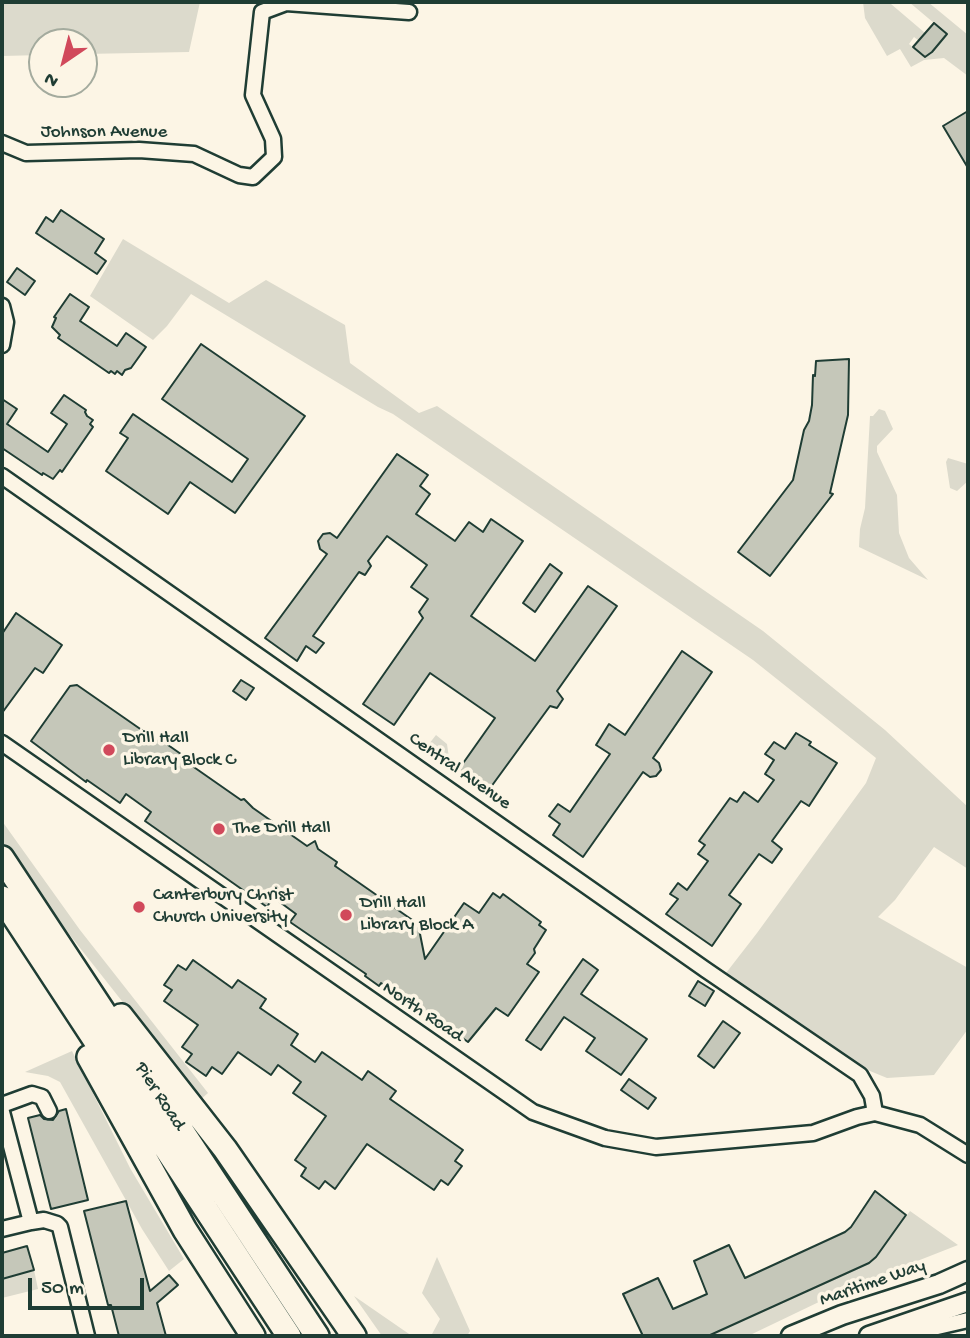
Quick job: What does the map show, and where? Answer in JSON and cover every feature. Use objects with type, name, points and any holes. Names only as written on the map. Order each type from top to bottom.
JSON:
[{"type":"main road","name":"Pier Road","points":[[2,858],[317,1336]]},
{"type":"main road","name":"Pier Road","points":[[2,898],[289,1336]]},
{"type":"main road","points":[[35,910],[225,1149],[354,1336]]},
{"type":"main road","points":[[79,1017],[89,1056],[132,1136],[192,1242],[253,1336]]},
{"type":"street","name":"Johnson Avenue","points":[[2,143],[26,153],[139,150],[194,154],[239,176],[253,177],[274,157],[273,139],[253,95],[262,12],[286,3],[409,12]]},
{"type":"street","points":[[2,306],[6,322],[2,345]]},
{"type":"street","name":"Central Avenue","points":[[2,475],[706,970],[860,1075],[872,1096],[875,1114]]},
{"type":"street","name":"North Road","points":[[2,743],[533,1112],[605,1138],[656,1147],[813,1133],[857,1117],[875,1114]]},
{"type":"street","points":[[2,1105],[32,1094],[42,1097],[49,1111]]},
{"type":"street","points":[[2,1112],[31,1222]]},
{"type":"street","points":[[875,1114],[920,1125],[968,1155]]},
{"type":"street","points":[[2,1229],[44,1220],[60,1227],[87,1336]]},
{"type":"street","name":"Maritime Way","points":[[791,1336],[842,1315],[939,1284],[968,1271]]},
{"type":"street","points":[[869,1336],[968,1301]]},
{"type":"street","points":[[898,1336],[968,1320]]},
{"type":"shaded area","points":[[2,2],[200,2],[189,52],[98,54],[98,28],[28,28],[28,55],[2,56]]},
{"type":"shaded area","points":[[863,2],[893,2],[891,4],[938,44],[947,34],[909,2],[928,2],[968,35],[968,76],[944,58],[924,60],[911,67],[900,49],[887,56],[865,18]],"holes":[[[914,37],[932,51],[924,57],[909,44]]]},
{"type":"shaded area","points":[[123,239],[229,303],[266,280],[345,325],[350,363],[419,413],[437,406],[763,631],[885,730],[968,807],[968,869],[934,847],[895,900],[878,917],[968,968],[968,1029],[934,1075],[887,1078],[870,1071],[726,973],[866,783],[876,758],[753,660],[393,414],[191,294],[153,340],[90,296]]},
{"type":"shaded area","points":[[879,409],[885,411],[893,429],[877,446],[877,452],[897,495],[899,533],[909,558],[928,580],[859,547],[865,508],[870,416]]},
{"type":"shaded area","points":[[948,458],[968,464],[968,481],[957,491],[950,488],[946,462]]},
{"type":"shaded area","points":[[436,735],[447,744],[450,765],[425,749]]},
{"type":"shaded area","points":[[2,821],[80,930],[208,1093],[200,1100],[24,877],[2,843]]},
{"type":"shaded area","points":[[72,1051],[130,1168],[184,1259],[169,1271],[142,1229],[60,1082],[48,1076],[25,1072]]},
{"type":"shaded area","points":[[910,1211],[958,1245],[846,1289],[748,1336],[708,1336],[869,1263]]},
{"type":"shaded area","points":[[437,1257],[470,1331],[467,1336],[431,1336],[440,1319],[422,1293]]},
{"type":"shaded area","points":[[34,1270],[38,1289],[2,1298],[2,1279]]},
{"type":"shaded area","points":[[354,1296],[412,1336],[382,1336]]},
{"type":"building","points":[[934,23],[947,34],[925,57],[913,47]]},
{"type":"building","points":[[968,111],[968,168],[943,126]]},
{"type":"building","points":[[61,210],[104,239],[95,253],[106,261],[97,274],[36,233],[46,217],[53,222]]},
{"type":"building","points":[[17,268],[35,281],[25,295],[7,282]]},
{"type":"building","points":[[70,294],[89,307],[80,321],[117,346],[126,333],[146,347],[131,368],[125,370],[122,375],[117,371],[115,374],[111,371],[109,373],[58,338],[60,335],[52,327],[56,318],[54,317]]},
{"type":"building","points":[[201,344],[305,416],[235,513],[190,482],[168,514],[106,471],[128,438],[120,433],[133,414],[232,482],[248,459],[162,399]]},
{"type":"building","points":[[849,359],[848,415],[830,493],[833,494],[770,576],[738,552],[793,480],[804,430],[809,421],[816,361]]},
{"type":"building","points":[[64,395],[86,410],[87,416],[93,420],[90,424],[93,427],[62,472],[60,470],[53,479],[43,473],[42,475],[2,448],[2,399],[17,409],[7,424],[48,452],[67,424],[51,413]]},
{"type":"building","points":[[397,454],[428,475],[420,486],[430,494],[416,514],[455,541],[469,522],[483,532],[491,519],[523,541],[471,616],[535,661],[588,586],[617,606],[557,691],[563,699],[557,708],[550,706],[488,791],[459,769],[495,718],[430,673],[394,725],[363,704],[423,618],[419,612],[428,599],[411,587],[427,565],[387,536],[368,561],[371,566],[365,575],[359,572],[313,636],[324,643],[316,653],[306,646],[297,661],[265,638],[327,554],[320,549],[318,541],[323,534],[330,533],[337,538]]},
{"type":"building","points":[[550,564],[562,573],[535,612],[523,603]]},
{"type":"building","points":[[16,613],[62,645],[43,673],[35,668],[2,713],[2,634]]},
{"type":"building","points":[[682,651],[712,672],[653,758],[659,763],[661,770],[656,776],[650,777],[643,772],[583,857],[553,835],[560,824],[549,816],[558,804],[570,812],[610,754],[596,745],[609,724],[625,735]]},
{"type":"building","points":[[241,680],[254,688],[246,700],[233,691]]},
{"type":"building","name":"The Drill Hall","points":[[77,685],[159,742],[167,737],[168,745],[188,759],[188,763],[241,800],[244,799],[307,846],[315,841],[318,849],[337,862],[335,866],[418,924],[425,959],[464,903],[479,913],[493,893],[500,898],[503,894],[541,922],[539,925],[546,930],[527,964],[539,972],[508,1016],[496,1008],[468,1042],[461,1037],[459,1040],[420,1013],[422,1011],[381,983],[379,986],[365,976],[366,974],[290,922],[296,914],[273,897],[267,907],[145,821],[151,812],[126,794],[120,803],[87,780],[86,782],[31,741],[70,686]]},
{"type":"building","points":[[796,733],[837,763],[809,806],[801,801],[772,841],[782,849],[772,863],[759,854],[729,895],[741,904],[712,946],[666,914],[678,899],[670,894],[678,883],[687,890],[708,861],[698,854],[705,845],[699,841],[730,798],[737,802],[744,792],[758,802],[774,780],[765,774],[774,760],[765,754],[774,742],[785,749]]},
{"type":"building","points":[[583,959],[598,970],[581,994],[647,1039],[621,1075],[586,1051],[595,1038],[564,1017],[541,1050],[526,1040]]},
{"type":"building","points":[[193,960],[232,988],[238,980],[266,999],[260,1008],[298,1034],[291,1045],[315,1062],[322,1052],[362,1080],[368,1071],[396,1091],[390,1099],[463,1150],[455,1161],[462,1166],[448,1185],[441,1180],[434,1190],[367,1144],[335,1189],[325,1181],[319,1189],[301,1176],[306,1168],[295,1160],[326,1116],[293,1093],[301,1082],[278,1065],[271,1075],[238,1052],[222,1074],[212,1067],[206,1076],[186,1062],[192,1054],[182,1047],[198,1025],[164,1001],[172,990],[164,985],[178,965],[186,970]]},
{"type":"building","points":[[698,981],[714,991],[705,1006],[689,996]]},
{"type":"building","points":[[723,1021],[740,1033],[714,1068],[698,1056]]},
{"type":"building","points":[[629,1079],[656,1098],[648,1109],[621,1090]]},
{"type":"building","points":[[66,1109],[88,1200],[51,1209],[28,1118],[40,1115],[44,1119],[53,1120],[59,1111]]},
{"type":"building","points":[[875,1191],[906,1215],[869,1263],[708,1336],[643,1336],[623,1294],[658,1278],[673,1309],[707,1294],[694,1261],[729,1245],[745,1278],[845,1232]]},
{"type":"building","points":[[126,1201],[150,1291],[169,1275],[178,1285],[157,1303],[166,1336],[119,1336],[111,1305],[108,1305],[84,1211]]},
{"type":"building","points":[[27,1246],[34,1270],[2,1279],[2,1253]]},
{"type":"place","name":"Drill Hall Library Block C","points":[[109,750]]},
{"type":"place","name":"The Drill Hall","points":[[219,829]]},
{"type":"place","name":"Canterbury Christ Church University","points":[[139,907]]},
{"type":"place","name":"Drill Hall Library Block A","points":[[346,915]]}]
